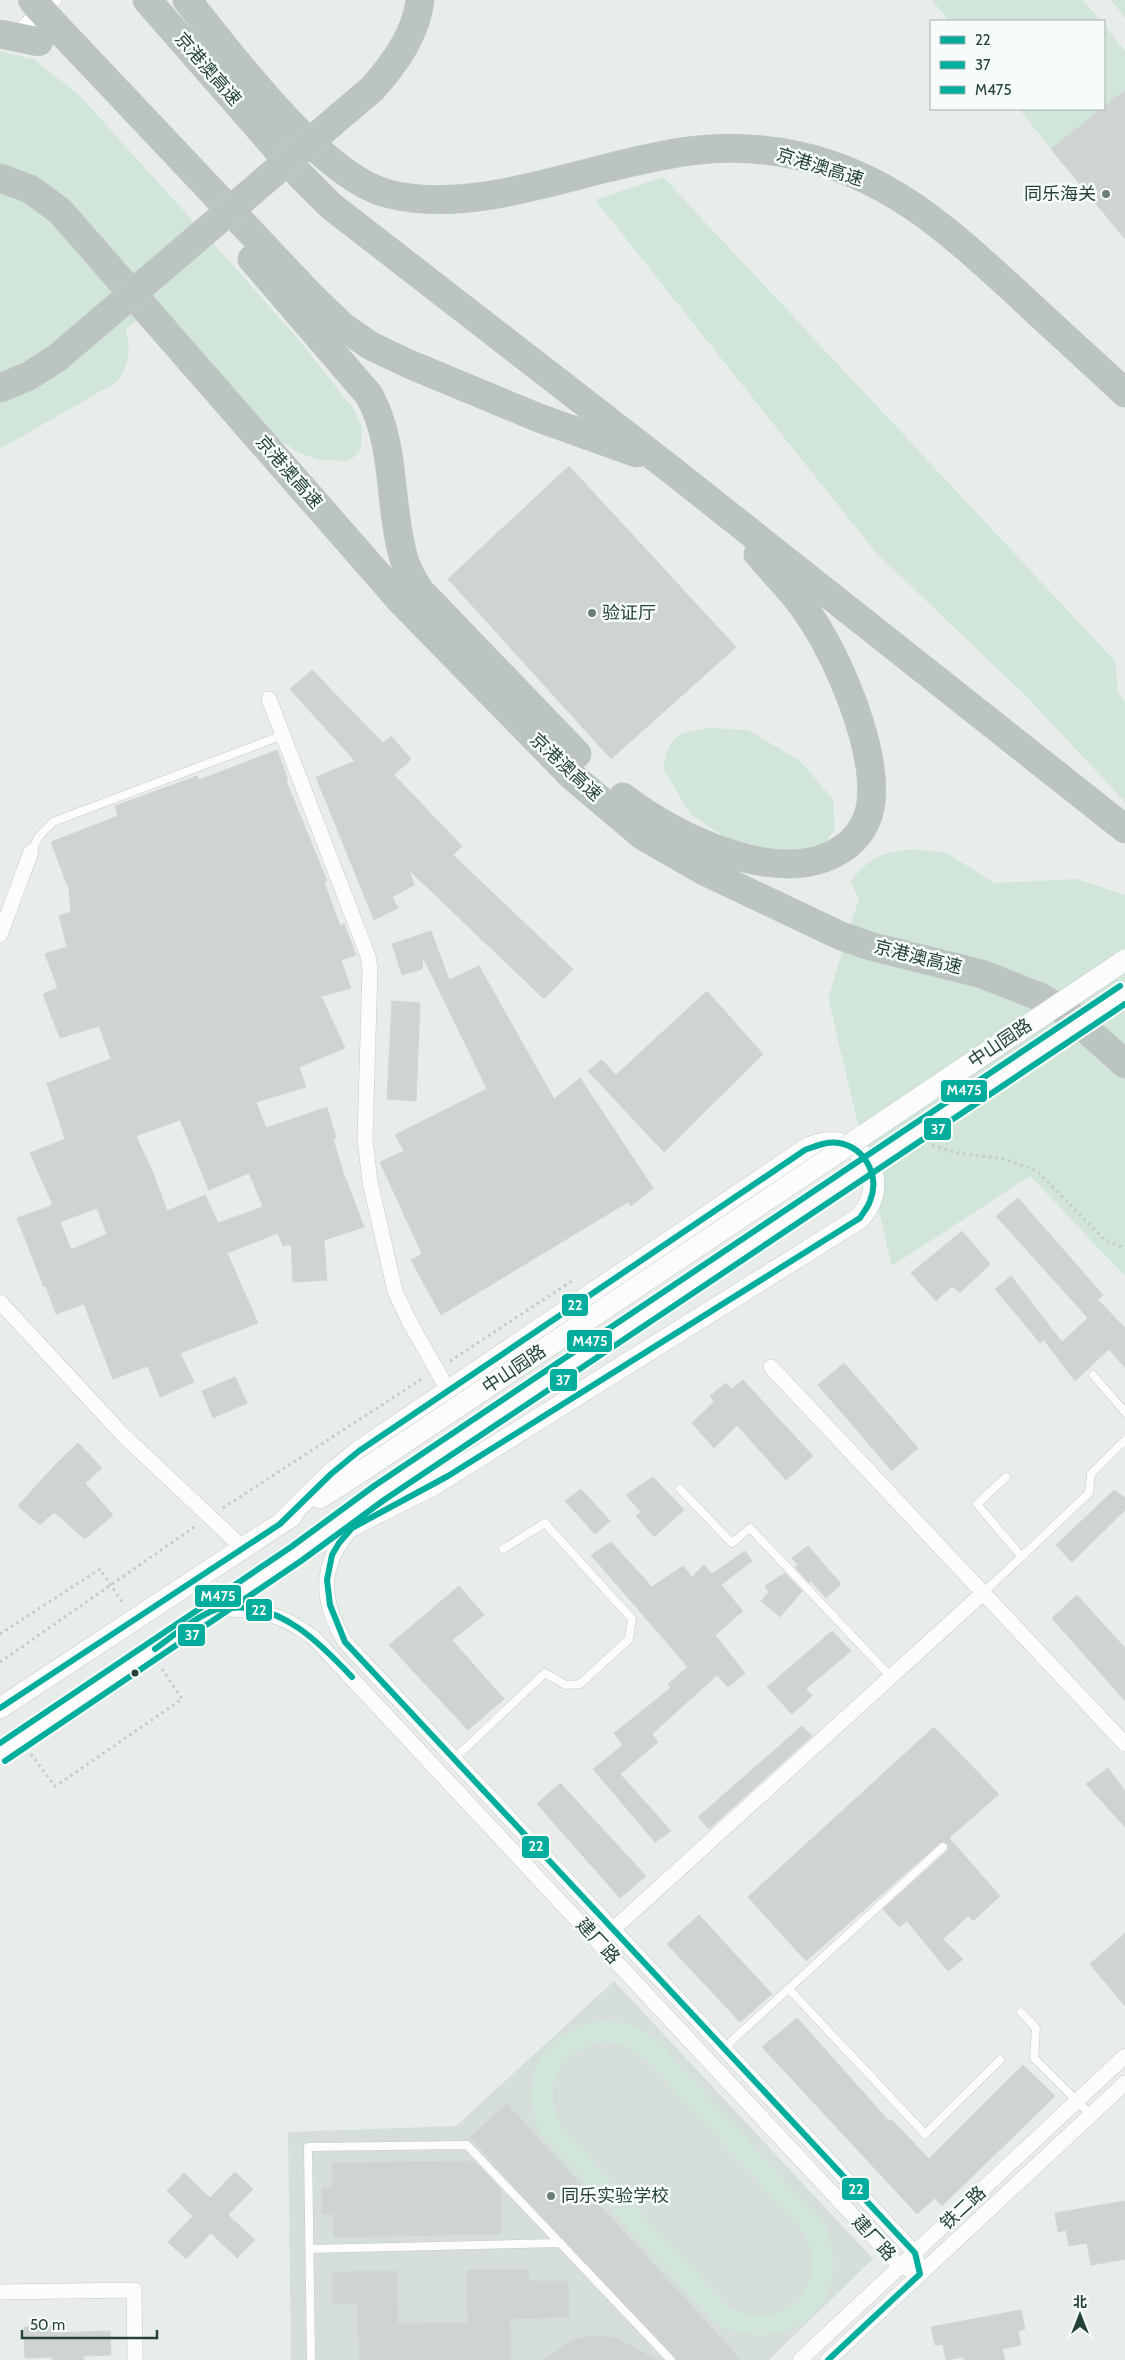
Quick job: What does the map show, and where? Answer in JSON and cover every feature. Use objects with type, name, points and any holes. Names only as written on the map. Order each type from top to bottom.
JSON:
[{"type":"highway","points":[[32,0],[48,21],[342,326],[372,346],[409,364],[538,418],[641,454],[669,468]]},
{"type":"highway","name":"京港澳高速","points":[[147,0],[299,174],[331,206],[669,468],[1125,829]]},
{"type":"highway","name":"京港澳高速","points":[[187,0],[287,120],[332,163],[361,184],[388,194],[420,199],[459,198],[504,193],[671,152],[707,148],[750,148],[797,156],[850,172],[888,189],[932,218],[1125,393]]},
{"type":"highway","points":[[0,388],[29,376],[57,358],[373,88],[392,65],[407,41],[416,19],[420,0]]},
{"type":"highway","points":[[0,34],[48,21]]},
{"type":"highway","points":[[48,21],[61,52],[80,67],[212,212],[369,395],[384,428],[404,560],[461,663]]},
{"type":"highway","name":"京港澳高速","points":[[0,178],[20,184],[39,195],[72,223],[401,601],[573,777],[643,836],[704,871],[841,936],[870,946],[982,974],[1040,997],[1068,1012],[1125,1064]]},
{"type":"highway","points":[[425,596],[595,771],[649,816],[714,847],[761,861],[786,864],[822,859],[850,844],[861,830],[871,802],[868,761],[852,701],[831,650],[806,610],[702,494]]},
{"type":"main road","name":"中山园路","points":[[0,1708],[365,1469],[1125,960]]},
{"type":"main road","name":"中山园路","points":[[0,1754],[296,1554],[379,1493],[1125,993]]},
{"type":"main road","points":[[280,1524],[331,1474],[359,1451],[814,1145],[825,1142],[847,1145],[856,1150],[870,1167],[874,1188],[872,1199],[860,1218],[433,1485],[296,1554]]},
{"type":"street","points":[[0,48],[48,21]]},
{"type":"street","points":[[269,699],[368,956],[370,968],[365,1139],[370,1182],[395,1291],[409,1321],[448,1390]]},
{"type":"street","points":[[0,935],[31,852]]},
{"type":"street","points":[[0,1302],[123,1435],[243,1548]]},
{"type":"street","points":[[771,1367],[1125,1744]]},
{"type":"street","name":"建厂路","points":[[354,1525],[340,1542],[330,1561],[326,1582],[328,1602],[335,1624],[345,1642],[915,2253],[920,2274]]},
{"type":"street","points":[[599,1942],[983,1594]]},
{"type":"street","name":"建厂路","points":[[215,1609],[245,1608],[272,1614],[294,1623],[314,1638],[900,2266],[920,2274]]},
{"type":"street","name":"铁二路","points":[[800,2360],[1125,2056]]},
{"type":"street","name":"铁二路","points":[[828,2360],[1125,2082]]},
{"type":"street","points":[[0,2292],[134,2290],[135,2360]]},
{"type":"lane","points":[[31,852],[39,836],[53,822],[283,735]]},
{"type":"lane","points":[[1093,1375],[1125,1412]]},
{"type":"lane","points":[[983,1594],[1089,1493],[1090,1474],[1125,1440]]},
{"type":"lane","points":[[1006,1477],[977,1504],[1022,1557]]},
{"type":"lane","points":[[680,1489],[732,1543],[750,1528],[892,1678]]},
{"type":"lane","points":[[454,1759],[545,1673],[566,1685],[580,1684],[629,1639],[632,1619],[546,1523],[503,1549]]},
{"type":"lane","points":[[724,2048],[943,1847]]},
{"type":"lane","points":[[789,1989],[925,2134],[1000,2060]]},
{"type":"lane","points":[[1021,2012],[1036,2028],[1034,2058],[1090,2115]]},
{"type":"lane","points":[[311,2360],[308,2147],[467,2145],[671,2360]]},
{"type":"lane","points":[[310,2249],[560,2243]]},
{"type":"path","points":[[0,1634],[100,1569],[134,1619]]},
{"type":"path","points":[[20,1739],[56,1786],[182,1699],[150,1652]]},
{"type":"shaded area","name":"同乐实验学校","points":[[614,1981],[873,2259],[769,2360],[291,2360],[288,2132],[456,2126]]},
{"type":"green space","points":[[932,0],[1083,0],[1100,20],[948,20]]},
{"type":"green space","points":[[1111,0],[1125,0],[1125,18]]},
{"type":"green space","points":[[1105,26],[1125,51],[1125,90],[1105,106]]},
{"type":"green space","points":[[0,51],[35,60],[80,96],[298,339],[355,411],[362,427],[361,450],[353,458],[347,461],[319,460],[299,453],[268,432],[152,308],[126,329],[128,358],[124,371],[115,383],[0,449]]},
{"type":"green space","points":[[1020,110],[1100,110],[1051,149]]},
{"type":"green space","points":[[663,177],[1115,661],[1118,692],[1125,701],[1125,802],[1027,697],[877,554],[595,200]]},
{"type":"green space","points":[[710,728],[748,730],[800,761],[833,799],[835,828],[826,843],[789,855],[740,847],[690,814],[663,768],[672,741],[689,731]]},
{"type":"green space","points":[[914,849],[947,853],[994,883],[1077,879],[1125,895],[1125,1276],[1030,1176],[892,1266],[828,998],[859,898],[850,882],[864,866],[877,857],[893,852]]},
{"type":"green space","points":[[601,2021],[618,2022],[641,2030],[654,2038],[825,2225],[833,2253],[832,2278],[824,2300],[810,2317],[791,2329],[768,2335],[743,2333],[716,2324],[540,2133],[534,2113],[532,2094],[534,2076],[540,2060],[550,2046],[563,2035],[580,2026]],"holes":[[[603,2042],[626,2046],[646,2060],[799,2226],[809,2246],[812,2265],[808,2283],[799,2298],[786,2308],[768,2314],[749,2314],[728,2306],[566,2132],[558,2118],[553,2103],[553,2089],[556,2076],[563,2064],[573,2055],[587,2047]]]},
{"type":"building","name":"同乐海关","points":[[1125,90],[1125,239],[1051,149],[1100,110],[1105,110],[1105,106]]},
{"type":"building","name":"验证厅","points":[[569,466],[736,647],[611,759],[448,579]]},
{"type":"building","points":[[312,670],[383,743],[391,736],[411,759],[394,775],[462,846],[453,855],[573,969],[544,999],[409,870],[414,885],[392,897],[398,908],[374,920],[316,777],[355,761],[290,689]]},
{"type":"building","points":[[277,750],[288,780],[286,781],[327,881],[324,882],[340,926],[344,924],[356,955],[341,960],[351,988],[319,997],[322,998],[345,1048],[299,1067],[306,1087],[256,1102],[266,1128],[327,1107],[336,1138],[333,1139],[343,1172],[364,1227],[324,1240],[327,1280],[293,1282],[291,1244],[283,1246],[278,1233],[227,1253],[258,1323],[180,1353],[194,1382],[160,1397],[148,1366],[113,1379],[84,1304],[56,1314],[17,1218],[51,1206],[52,1203],[30,1153],[65,1139],[47,1083],[111,1059],[99,1026],[60,1038],[43,994],[58,988],[45,954],[67,947],[59,916],[71,912],[69,889],[51,842],[118,816],[115,806],[197,776],[199,780]],"holes":[[[180,1120],[209,1190],[249,1173],[263,1207],[218,1223],[205,1195],[167,1211],[153,1173],[136,1136]],[[97,1208],[107,1234],[71,1250],[60,1222]]]},
{"type":"building","points":[[431,931],[449,980],[479,966],[554,1099],[580,1078],[653,1188],[631,1206],[628,1202],[441,1315],[411,1260],[422,1254],[380,1162],[404,1151],[395,1135],[487,1089],[423,957],[422,969],[402,975],[392,944]]},
{"type":"building","points":[[707,991],[763,1054],[664,1152],[588,1071],[602,1060],[616,1075]]},
{"type":"building","points":[[392,1001],[420,1003],[416,1101],[387,1099]]},
{"type":"building","points":[[1018,1198],[1103,1295],[1098,1300],[1125,1328],[1125,1368],[1109,1349],[1075,1381],[1044,1340],[1040,1343],[995,1289],[1011,1276],[1062,1342],[1088,1318],[996,1216]]},
{"type":"building","points":[[962,1231],[990,1264],[960,1293],[952,1286],[936,1301],[911,1273]]},
{"type":"building","points":[[844,1363],[918,1448],[892,1471],[818,1385]]},
{"type":"building","points":[[235,1377],[247,1403],[213,1418],[202,1391]]},
{"type":"building","points":[[743,1380],[813,1456],[786,1480],[737,1425],[714,1448],[692,1423],[714,1402],[710,1396],[726,1383],[732,1389]]},
{"type":"building","points":[[78,1443],[102,1468],[85,1483],[113,1515],[85,1539],[54,1512],[40,1525],[18,1506],[53,1467]]},
{"type":"building","points":[[653,1477],[684,1510],[654,1537],[636,1516],[641,1512],[626,1495]]},
{"type":"building","points":[[581,1489],[610,1521],[595,1534],[565,1501]]},
{"type":"building","points":[[1114,1490],[1125,1498],[1125,1510],[1072,1562],[1056,1545]]},
{"type":"building","points":[[611,1542],[652,1587],[683,1566],[692,1577],[704,1565],[712,1574],[745,1551],[752,1561],[721,1585],[743,1611],[715,1635],[745,1673],[728,1687],[717,1675],[652,1734],[658,1742],[620,1774],[671,1831],[655,1842],[593,1769],[623,1745],[614,1733],[671,1688],[668,1684],[688,1667],[591,1555]]},
{"type":"building","points":[[808,1546],[841,1584],[826,1598],[795,1567],[798,1565],[792,1558]]},
{"type":"building","points":[[785,1573],[802,1591],[780,1617],[761,1601],[769,1592],[765,1586]]},
{"type":"building","points":[[459,1586],[484,1615],[452,1640],[504,1699],[468,1730],[389,1645]]},
{"type":"building","points":[[1077,1595],[1125,1648],[1125,1701],[1052,1618]]},
{"type":"building","points":[[832,1631],[851,1651],[806,1689],[812,1696],[792,1714],[767,1687]]},
{"type":"building","points":[[802,1726],[812,1736],[709,1829],[698,1817]]},
{"type":"building","points":[[934,1727],[999,1794],[949,1838],[1000,1896],[973,1921],[968,1916],[943,1939],[963,1959],[948,1971],[907,1921],[899,1927],[883,1909],[947,1851],[947,1844],[941,1842],[806,1961],[748,1897]]},
{"type":"building","points":[[1108,1768],[1125,1791],[1125,1827],[1086,1784]]},
{"type":"building","points":[[560,1783],[646,1876],[620,1898],[537,1804]]},
{"type":"building","points":[[699,1915],[772,1994],[740,2022],[667,1944]]},
{"type":"building","points":[[1125,1933],[1125,2006],[1090,1964]]},
{"type":"building","points":[[797,2018],[889,2121],[891,2119],[929,2159],[1023,2065],[1055,2096],[942,2206],[935,2198],[917,2214],[762,2047]]},
{"type":"building","points":[[507,2104],[741,2360],[676,2360],[490,2161],[492,2161],[470,2137]]},
{"type":"building","points":[[474,2161],[501,2189],[501,2234],[334,2237],[333,2214],[322,2214],[322,2188],[332,2187],[332,2163]]},
{"type":"building","points":[[235,2172],[253,2189],[228,2215],[255,2240],[237,2258],[211,2233],[186,2259],[168,2242],[193,2216],[167,2191],[184,2173],[210,2198]]},
{"type":"building","points":[[1125,2201],[1125,2259],[1091,2265],[1087,2243],[1069,2246],[1066,2230],[1058,2232],[1055,2213]]},
{"type":"building","points":[[529,2269],[529,2281],[568,2281],[569,2317],[510,2319],[511,2360],[359,2360],[357,2304],[332,2304],[332,2272],[397,2271],[398,2324],[468,2323],[467,2270]]},
{"type":"building","points":[[1021,2310],[1025,2329],[1018,2331],[1021,2345],[1002,2349],[1005,2360],[964,2360],[963,2357],[946,2360],[943,2344],[935,2345],[931,2327]]},
{"type":"building","points":[[54,2326],[54,2333],[110,2331],[111,2355],[84,2356],[84,2360],[52,2360],[52,2357],[25,2358],[24,2327]]},
{"type":"building","points":[[587,2336],[619,2339],[657,2360],[542,2360],[572,2341]]},
{"type":"transit line","name":"M475","points":[[0,1743],[291,1547],[374,1486],[1120,986]]},
{"type":"transit line","name":"37","points":[[5,1761],[301,1561],[384,1500],[1125,1004]]},
{"type":"transit line","name":"22","points":[[0,1708],[280,1524],[331,1474],[359,1451],[805,1150],[822,1144],[839,1143],[857,1151],[868,1165],[872,1173],[873,1183],[870,1201],[860,1218],[448,1476],[352,1528],[339,1543],[332,1555],[327,1580],[330,1605],[345,1642],[915,2253],[920,2274],[828,2360]]},
{"type":"transit line","name":"22","points":[[155,1649],[189,1624],[214,1610],[249,1608],[266,1612],[298,1628],[327,1651],[352,1677]]},
{"type":"place","name":"同乐海关","points":[[1106,194]]},
{"type":"place","name":"验证厅","points":[[592,613]]},
{"type":"place","name":"同乐实验学校","points":[[551,2196]]}]
